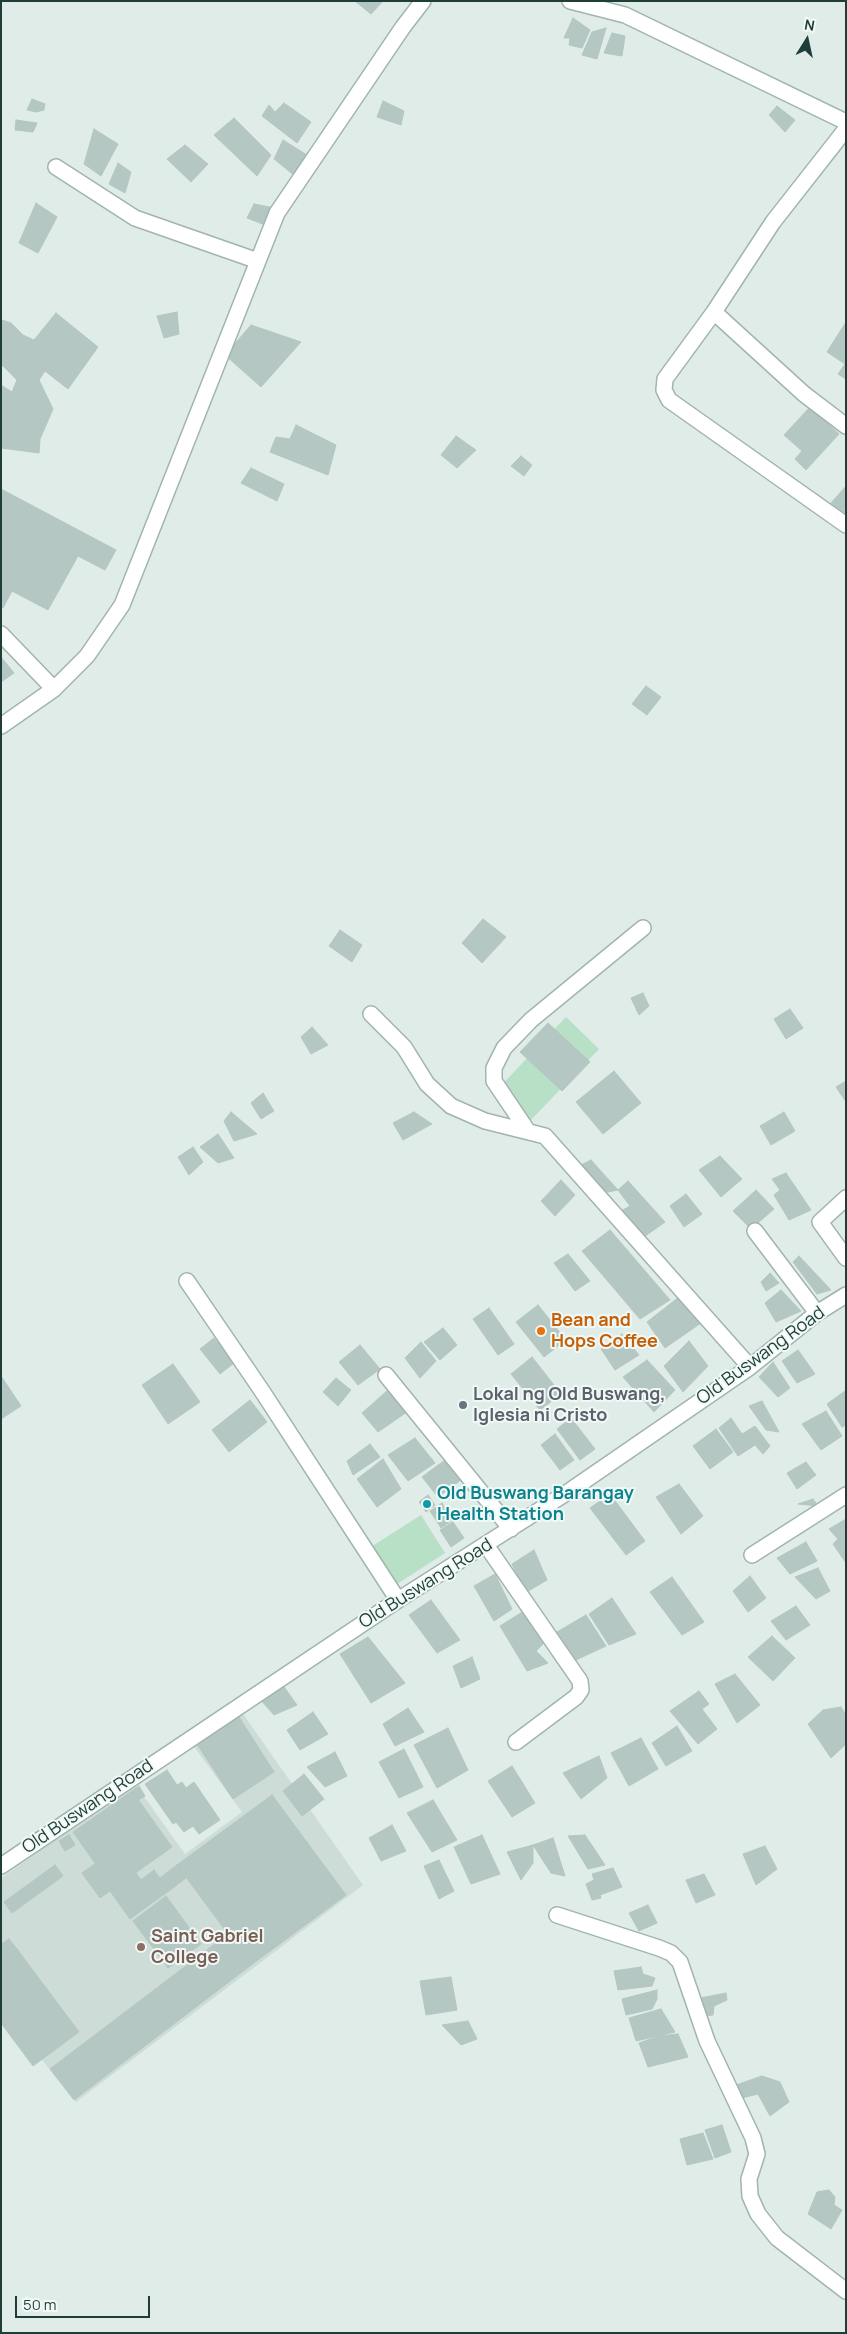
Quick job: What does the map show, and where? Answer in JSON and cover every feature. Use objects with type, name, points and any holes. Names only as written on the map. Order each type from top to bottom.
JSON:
[{"type":"street","points":[[1,726],[54,689],[86,656],[122,605],[278,213],[404,26],[423,1]]},
{"type":"street","points":[[570,1],[625,15],[846,122]]},
{"type":"street","points":[[846,129],[773,222],[714,312],[665,379],[664,390],[669,400],[846,525]]},
{"type":"street","points":[[56,167],[135,218],[258,261]]},
{"type":"street","points":[[714,312],[804,394],[846,426]]},
{"type":"street","points":[[1,634],[54,689]]},
{"type":"street","points":[[527,1130],[494,1081],[494,1068],[504,1048],[531,1020],[643,928]]},
{"type":"street","points":[[371,1014],[404,1047],[427,1084],[452,1106],[486,1121],[546,1136],[750,1367]]},
{"type":"street","points":[[846,1198],[820,1222],[846,1258]]},
{"type":"street","points":[[755,1231],[817,1313]]},
{"type":"street","points":[[187,1281],[262,1391],[398,1600]]},
{"type":"street","name":"Old Buswang Road","points":[[1,1866],[398,1600],[511,1529],[750,1367],[817,1313],[846,1296]]},
{"type":"street","points":[[386,1375],[511,1529]]},
{"type":"street","points":[[752,1555],[846,1495]]},
{"type":"street","points":[[486,1545],[580,1680],[581,1690],[576,1697],[516,1742]]},
{"type":"street","points":[[557,1915],[658,1948],[671,1953],[680,1962],[707,2041],[753,2138],[758,2154],[750,2180],[750,2196],[758,2214],[776,2238],[846,2291]]},
{"type":"shaded area","name":"Saint Gabriel College","points":[[241,1711],[363,1885],[76,2102],[1,2009],[1,1878],[135,1784],[185,1854],[242,1812],[192,1744]]},
{"type":"green space","points":[[566,1017],[599,1049],[528,1123],[495,1092]]},
{"type":"green space","points":[[421,1515],[445,1553],[388,1590],[363,1552]]},
{"type":"building","points":[[355,1],[383,1],[371,14]]},
{"type":"building","points":[[573,18],[590,30],[582,48],[569,45],[570,38],[564,38]]},
{"type":"building","points":[[606,28],[597,59],[582,55],[592,32]]},
{"type":"building","points":[[612,33],[625,36],[622,56],[604,53]]},
{"type":"building","points":[[32,99],[45,104],[44,110],[36,112],[27,110]]},
{"type":"building","points":[[383,101],[404,111],[401,125],[377,117]]},
{"type":"building","points":[[284,103],[311,122],[297,143],[262,116],[269,105],[275,112]]},
{"type":"building","points":[[777,106],[795,120],[785,132],[769,115]]},
{"type":"building","points":[[234,118],[271,155],[257,176],[214,135]]},
{"type":"building","points":[[16,120],[37,123],[33,132],[15,130]]},
{"type":"building","points":[[94,129],[118,144],[101,176],[84,164]]},
{"type":"building","points":[[283,140],[307,155],[295,176],[274,159]]},
{"type":"building","points":[[185,145],[208,164],[191,182],[167,159]]},
{"type":"building","points":[[118,163],[131,172],[125,193],[109,184]]},
{"type":"building","points":[[36,203],[57,217],[38,253],[19,243]]},
{"type":"building","points":[[254,204],[275,208],[268,226],[247,218]]},
{"type":"building","points":[[177,312],[179,334],[164,338],[157,316]]},
{"type":"building","points":[[56,313],[98,347],[68,389],[45,371],[39,380],[53,409],[40,439],[39,453],[1,448],[1,385],[12,392],[17,380],[1,364],[2,320],[11,323],[23,335],[34,340]]},
{"type":"building","points":[[846,322],[846,379],[838,374],[845,364],[827,352]]},
{"type":"building","points":[[251,325],[301,342],[261,387],[225,355]]},
{"type":"building","points":[[810,407],[839,434],[806,470],[795,459],[802,451],[784,435]]},
{"type":"building","points":[[296,425],[336,445],[328,475],[270,452],[276,437],[290,439]]},
{"type":"building","points":[[456,436],[476,450],[457,468],[441,455]]},
{"type":"building","points":[[521,456],[532,465],[524,476],[511,466]]},
{"type":"building","points":[[251,468],[284,484],[277,501],[241,483]]},
{"type":"building","points":[[846,486],[846,515],[831,503]]},
{"type":"building","points":[[1,489],[116,550],[105,570],[78,556],[48,610],[12,591],[3,608],[1,607]]},
{"type":"building","points":[[1,657],[14,673],[1,682]]},
{"type":"building","points":[[646,686],[661,697],[647,715],[632,704]]},
{"type":"building","points":[[483,919],[506,937],[482,963],[462,943]]},
{"type":"building","points":[[340,930],[362,945],[352,962],[329,946]]},
{"type":"building","points":[[643,993],[649,1006],[639,1015],[631,998]]},
{"type":"building","points":[[790,1009],[803,1028],[786,1039],[774,1019]]},
{"type":"building","points":[[548,1023],[590,1062],[562,1091],[520,1052]]},
{"type":"building","points":[[312,1027],[328,1045],[311,1054],[301,1037]]},
{"type":"building","points":[[614,1071],[641,1103],[603,1134],[576,1102]]},
{"type":"building","points":[[846,1081],[846,1102],[836,1087]]},
{"type":"building","points":[[263,1093],[274,1111],[261,1119],[251,1103]]},
{"type":"building","points":[[231,1112],[257,1134],[234,1141],[224,1121]]},
{"type":"building","points":[[414,1112],[432,1124],[403,1140],[393,1123]]},
{"type":"building","points":[[784,1112],[795,1131],[771,1145],[760,1126]]},
{"type":"building","points":[[218,1134],[234,1158],[218,1163],[200,1147]]},
{"type":"building","points":[[193,1147],[203,1162],[189,1175],[178,1157]]},
{"type":"building","points":[[720,1156],[742,1179],[721,1197],[699,1170]]},
{"type":"building","points":[[591,1160],[618,1190],[603,1193],[581,1165]]},
{"type":"building","points":[[786,1173],[811,1210],[789,1220],[774,1195],[780,1190],[772,1179]]},
{"type":"building","points":[[561,1180],[575,1195],[555,1216],[541,1201]]},
{"type":"building","points":[[628,1181],[665,1222],[641,1239],[621,1211],[630,1206],[618,1190]]},
{"type":"building","points":[[756,1190],[774,1209],[751,1229],[733,1211]]},
{"type":"building","points":[[686,1194],[702,1214],[684,1227],[670,1206]]},
{"type":"building","points":[[610,1230],[670,1300],[640,1319],[582,1251]]},
{"type":"building","points":[[568,1254],[590,1281],[575,1291],[554,1263]]},
{"type":"building","points":[[799,1256],[831,1290],[817,1294],[793,1262]]},
{"type":"building","points":[[770,1273],[779,1283],[766,1291],[761,1282]]},
{"type":"building","points":[[781,1290],[801,1311],[776,1322],[765,1303]]},
{"type":"building","points":[[679,1297],[701,1323],[665,1348],[647,1322]]},
{"type":"building","name":"Bean and Hops Coffee","points":[[538,1305],[566,1340],[544,1357],[516,1322]]},
{"type":"building","points":[[489,1308],[514,1344],[498,1355],[473,1319]]},
{"type":"building","points":[[443,1328],[457,1345],[440,1360],[424,1342]]},
{"type":"building","points":[[622,1334],[639,1355],[615,1370],[601,1349]]},
{"type":"building","points":[[214,1338],[234,1363],[220,1374],[200,1349]]},
{"type":"building","points":[[689,1341],[708,1366],[683,1392],[664,1366]]},
{"type":"building","points":[[421,1342],[436,1361],[420,1378],[405,1358]]},
{"type":"building","points":[[360,1345],[380,1369],[358,1385],[339,1362]]},
{"type":"building","points":[[798,1350],[815,1374],[797,1383],[782,1361]]},
{"type":"building","points":[[532,1357],[561,1394],[540,1410],[511,1374]]},
{"type":"building","points":[[647,1360],[675,1390],[654,1412],[623,1377]]},
{"type":"building","points":[[773,1362],[790,1388],[778,1397],[759,1377]]},
{"type":"building","points":[[173,1364],[200,1402],[168,1424],[142,1385]]},
{"type":"building","points":[[1,1376],[21,1406],[1,1419]]},
{"type":"building","points":[[336,1378],[351,1390],[338,1406],[323,1392]]},
{"type":"building","points":[[388,1390],[407,1412],[378,1432],[362,1413]]},
{"type":"building","points":[[845,1391],[846,1425],[842,1427],[827,1404]]},
{"type":"building","points":[[250,1400],[267,1422],[229,1452],[212,1430]]},
{"type":"building","points":[[762,1401],[779,1432],[766,1430],[749,1406]]},
{"type":"building","points":[[826,1411],[842,1436],[821,1450],[802,1424]]},
{"type":"building","points":[[571,1418],[595,1449],[580,1460],[557,1429]]},
{"type":"building","points":[[731,1418],[742,1434],[755,1426],[770,1446],[763,1454],[755,1445],[738,1456],[719,1428]]},
{"type":"building","points":[[716,1429],[733,1452],[710,1469],[693,1446]]},
{"type":"building","points":[[555,1434],[574,1460],[560,1470],[541,1445]]},
{"type":"building","points":[[415,1438],[435,1463],[408,1481],[388,1455]]},
{"type":"building","points":[[370,1444],[380,1457],[353,1475],[347,1461]]},
{"type":"building","points":[[383,1459],[401,1489],[377,1507],[357,1479]]},
{"type":"building","points":[[445,1460],[461,1480],[438,1497],[422,1477]]},
{"type":"building","points":[[806,1462],[816,1475],[797,1489],[787,1473]]},
{"type":"building","points":[[679,1484],[703,1516],[681,1534],[656,1497]]},
{"type":"building","points":[[610,1494],[645,1541],[626,1555],[590,1508]]},
{"type":"building","name":"Old Buswang Barangay Health Station","points":[[428,1495],[435,1505],[426,1512],[419,1502]]},
{"type":"building","points":[[813,1499],[818,1506],[798,1504]]},
{"type":"building","points":[[442,1503],[453,1520],[441,1528],[430,1511]]},
{"type":"building","points":[[846,1519],[846,1563],[833,1544],[838,1539],[829,1529]]},
{"type":"building","points":[[453,1522],[464,1538],[451,1547],[440,1530]]},
{"type":"building","points":[[806,1542],[817,1561],[790,1574],[777,1558]]},
{"type":"building","points":[[534,1550],[547,1580],[525,1593],[512,1564]]},
{"type":"building","points":[[818,1568],[830,1591],[816,1599],[795,1577]]},
{"type":"building","points":[[495,1574],[512,1609],[494,1621],[474,1586]]},
{"type":"building","points":[[750,1576],[766,1598],[748,1612],[733,1591]]},
{"type":"building","points":[[672,1577],[704,1622],[682,1635],[650,1592]]},
{"type":"building","points":[[612,1598],[636,1634],[609,1645],[589,1614]]},
{"type":"building","points":[[431,1600],[460,1640],[437,1653],[409,1615]]},
{"type":"building","points":[[796,1606],[810,1625],[786,1640],[771,1621]]},
{"type":"building","points":[[527,1609],[546,1641],[536,1651],[548,1663],[527,1671],[500,1626]]},
{"type":"building","points":[[586,1615],[606,1646],[576,1660],[557,1632]]},
{"type":"building","points":[[772,1636],[795,1658],[773,1681],[748,1657]]},
{"type":"building","points":[[368,1637],[405,1683],[371,1703],[340,1654]]},
{"type":"building","points":[[472,1657],[480,1679],[461,1688],[453,1666]]},
{"type":"building","points":[[735,1674],[760,1705],[737,1723],[715,1684]]},
{"type":"building","points":[[282,1684],[297,1705],[274,1715],[259,1698]]},
{"type":"building","points":[[699,1691],[709,1704],[702,1709],[717,1729],[698,1744],[670,1711]]},
{"type":"building","points":[[841,1707],[846,1715],[846,1744],[831,1758],[808,1724],[823,1710]]},
{"type":"building","points":[[408,1708],[424,1732],[395,1746],[383,1724]]},
{"type":"building","points":[[313,1712],[328,1734],[300,1750],[287,1730]]},
{"type":"building","points":[[239,1717],[274,1772],[233,1799],[197,1744]]},
{"type":"building","points":[[677,1726],[692,1751],[666,1766],[652,1743]]},
{"type":"building","points":[[448,1728],[468,1770],[437,1788],[414,1745]]},
{"type":"building","points":[[641,1738],[658,1769],[629,1786],[611,1753]]},
{"type":"building","points":[[404,1749],[423,1787],[399,1798],[379,1762]]},
{"type":"building","points":[[335,1752],[347,1776],[325,1787],[307,1767]]},
{"type":"building","points":[[599,1756],[607,1778],[581,1799],[563,1773]]},
{"type":"building","points":[[512,1766],[535,1803],[512,1817],[488,1781]]},
{"type":"building","points":[[167,1770],[177,1785],[182,1782],[186,1788],[194,1782],[220,1820],[199,1834],[193,1826],[184,1832],[176,1822],[173,1824],[145,1784]]},
{"type":"building","points":[[304,1774],[324,1799],[302,1816],[283,1791]]},
{"type":"building","points":[[139,1786],[145,1796],[138,1800],[132,1791]]},
{"type":"building","points":[[132,1791],[154,1822],[95,1863],[73,1832]]},
{"type":"building","points":[[272,1795],[346,1895],[251,1965],[177,1865]]},
{"type":"building","points":[[433,1800],[457,1840],[432,1852],[407,1813]]},
{"type":"building","points":[[154,1822],[172,1847],[100,1898],[82,1873]]},
{"type":"building","points":[[392,1825],[406,1851],[381,1861],[369,1838]]},
{"type":"building","points":[[69,1835],[75,1845],[65,1851],[59,1841]]},
{"type":"building","points":[[482,1835],[500,1874],[471,1884],[454,1847]]},
{"type":"building","points":[[585,1835],[605,1865],[588,1869],[568,1836]]},
{"type":"building","points":[[553,1838],[565,1876],[551,1873],[533,1845]]},
{"type":"building","points":[[533,1845],[533,1863],[521,1880],[507,1852]]},
{"type":"building","points":[[765,1846],[777,1869],[756,1885],[743,1854]]},
{"type":"building","points":[[439,1860],[454,1891],[439,1899],[424,1866]]},
{"type":"building","points":[[55,1865],[63,1876],[12,1913],[4,1902]]},
{"type":"building","points":[[177,1865],[186,1878],[169,1891],[160,1878]]},
{"type":"building","points":[[613,1868],[622,1887],[600,1895],[601,1898],[592,1900],[586,1884],[594,1880],[592,1874]]},
{"type":"building","points":[[154,1870],[169,1891],[156,1900],[141,1880]]},
{"type":"building","points":[[136,1873],[156,1900],[130,1919],[110,1891]]},
{"type":"building","points":[[704,1874],[715,1895],[696,1903],[686,1880]]},
{"type":"building","points":[[166,1896],[201,1944],[168,1968],[133,1921]]},
{"type":"building","points":[[648,1905],[657,1923],[639,1931],[629,1913]]},
{"type":"building","points":[[228,1934],[251,1965],[74,2100],[50,2069]]},
{"type":"building","points":[[9,1939],[17,1949],[1,1961],[1,1944]]},
{"type":"building","points":[[17,1949],[79,2032],[33,2066],[1,2023],[1,1961]]},
{"type":"building","points":[[641,1967],[643,1974],[655,1978],[652,1986],[618,1990],[614,1971]]},
{"type":"building","points":[[451,1977],[457,2010],[426,2015],[420,1981]]},
{"type":"building","points":[[657,1990],[657,1999],[652,2009],[626,2015],[622,1999]]},
{"type":"building","points":[[726,1993],[727,2000],[714,2006],[713,2015],[703,2016],[700,1998]]},
{"type":"building","points":[[661,2009],[675,2032],[636,2041],[629,2018]]},
{"type":"building","points":[[468,2021],[477,2039],[461,2045],[442,2025]]},
{"type":"building","points":[[678,2034],[688,2057],[648,2067],[639,2043],[659,2036]]},
{"type":"building","points":[[762,2076],[780,2082],[789,2102],[770,2116],[758,2094],[742,2098],[736,2085]]},
{"type":"building","points":[[722,2125],[731,2152],[715,2158],[705,2130]]},
{"type":"building","points":[[703,2133],[713,2159],[687,2165],[680,2139]]},
{"type":"building","points":[[829,2190],[835,2197],[834,2205],[842,2210],[831,2229],[808,2214],[817,2192]]},
{"type":"place","name":"Bean and Hops Coffee","points":[[541,1331]]},
{"type":"place","name":"Lokal ng Old Buswang, Iglesia ni Cristo","points":[[463,1405]]},
{"type":"place","name":"Old Buswang Barangay Health Station","points":[[427,1504]]},
{"type":"place","name":"Saint Gabriel College","points":[[141,1947]]}]
